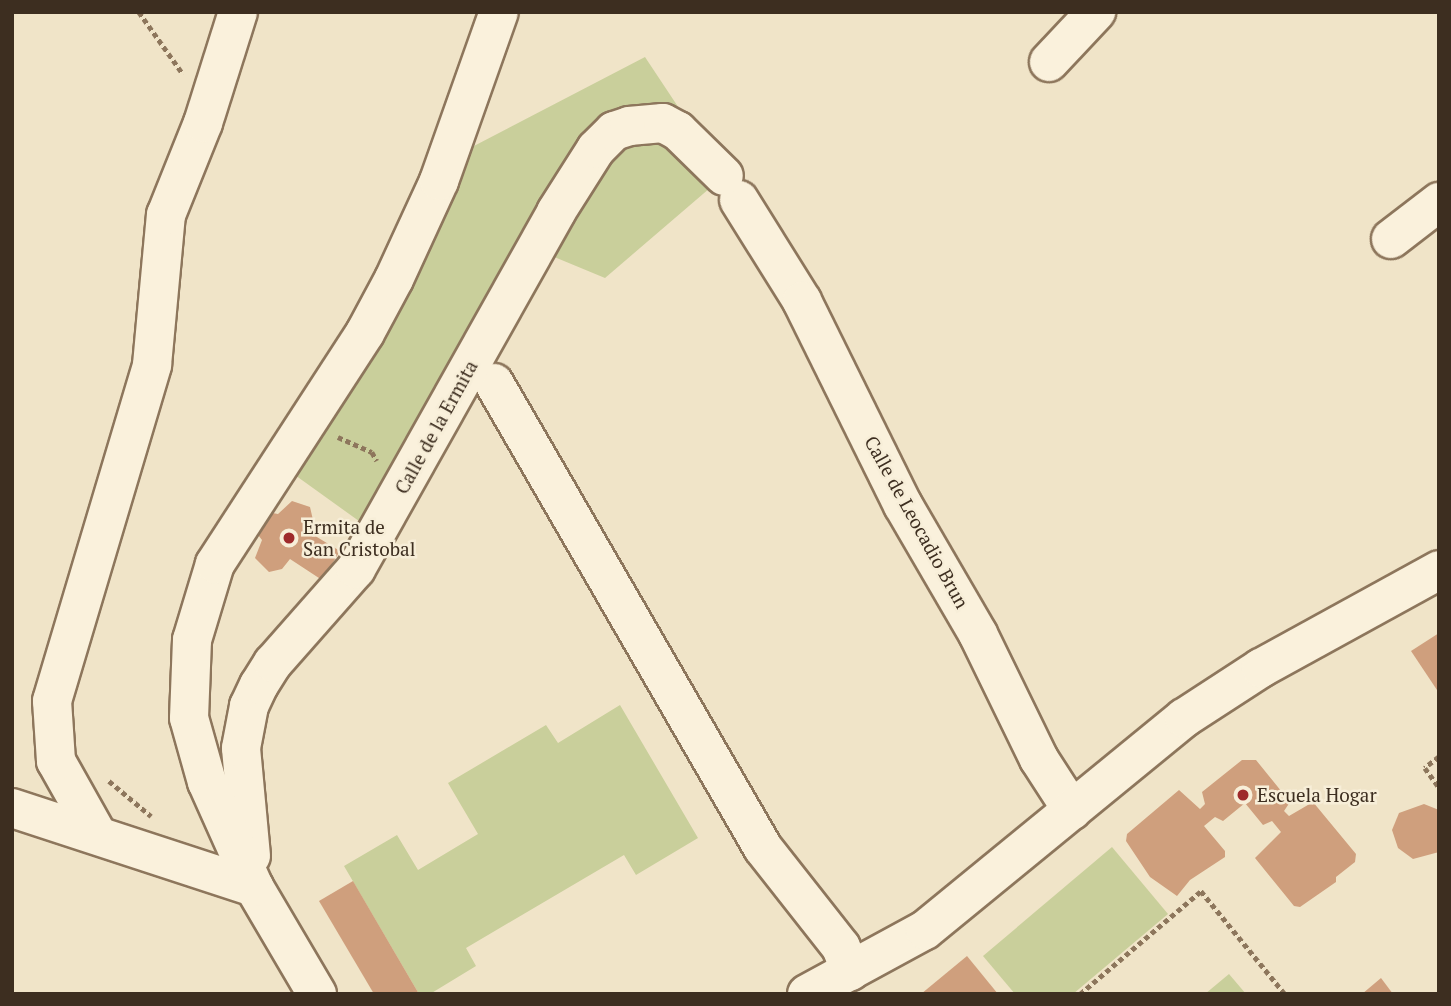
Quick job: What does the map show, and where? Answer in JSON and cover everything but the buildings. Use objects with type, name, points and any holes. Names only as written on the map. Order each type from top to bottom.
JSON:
[{"type":"street","points":[[97,834],[56,761],[52,701],[152,365],[166,215],[203,123],[238,12]]},
{"type":"street","name":"Calle de la Ermita","points":[[317,994],[254,887],[195,746],[189,704],[192,640],[215,564],[365,333],[394,279],[439,181],[499,12]]},
{"type":"street","points":[[1049,62],[1096,12]]},
{"type":"street","name":"Calle de la Ermita","points":[[254,887],[241,748],[249,706],[273,663],[356,569],[556,212],[596,149],[614,131],[646,121],[663,124],[678,131],[732,188]]},
{"type":"street","name":"Calle de Leocadio Brun","points":[[732,188],[802,301],[903,505],[978,634],[1039,760],[1072,810]]},
{"type":"street","points":[[1391,240],[1439,202]]},
{"type":"street","points":[[494,383],[763,848],[841,947],[850,971]]},
{"type":"street","points":[[807,994],[925,930],[1072,810],[1224,692],[1439,570]]},
{"type":"street","points":[[12,808],[254,887]]},
{"type":"path","points":[[139,12],[178,62],[203,123]]},
{"type":"path","points":[[326,442],[338,436],[372,452],[396,500]]},
{"type":"path","points":[[1439,757],[1425,768],[1439,787]]},
{"type":"path","points":[[104,777],[162,823]]},
{"type":"path","points":[[1080,994],[1201,891],[1285,994]]},
{"type":"green space","points":[[645,57],[724,176],[605,278],[535,249],[377,534],[281,465],[447,160]]},
{"type":"green space","points":[[620,705],[698,838],[636,875],[624,855],[466,948],[476,966],[430,994],[419,994],[344,866],[397,835],[418,870],[478,834],[448,783],[546,725],[558,743]]},
{"type":"green space","points":[[1112,847],[1168,914],[1073,994],[1015,994],[983,956]]},
{"type":"green space","points":[[1229,974],[1246,994],[1205,994]]},
{"type":"place","name":"Ermita de San Cristobal","points":[[289,538]]},
{"type":"place","name":"Escuela Hogar","points":[[1243,795]]}]
